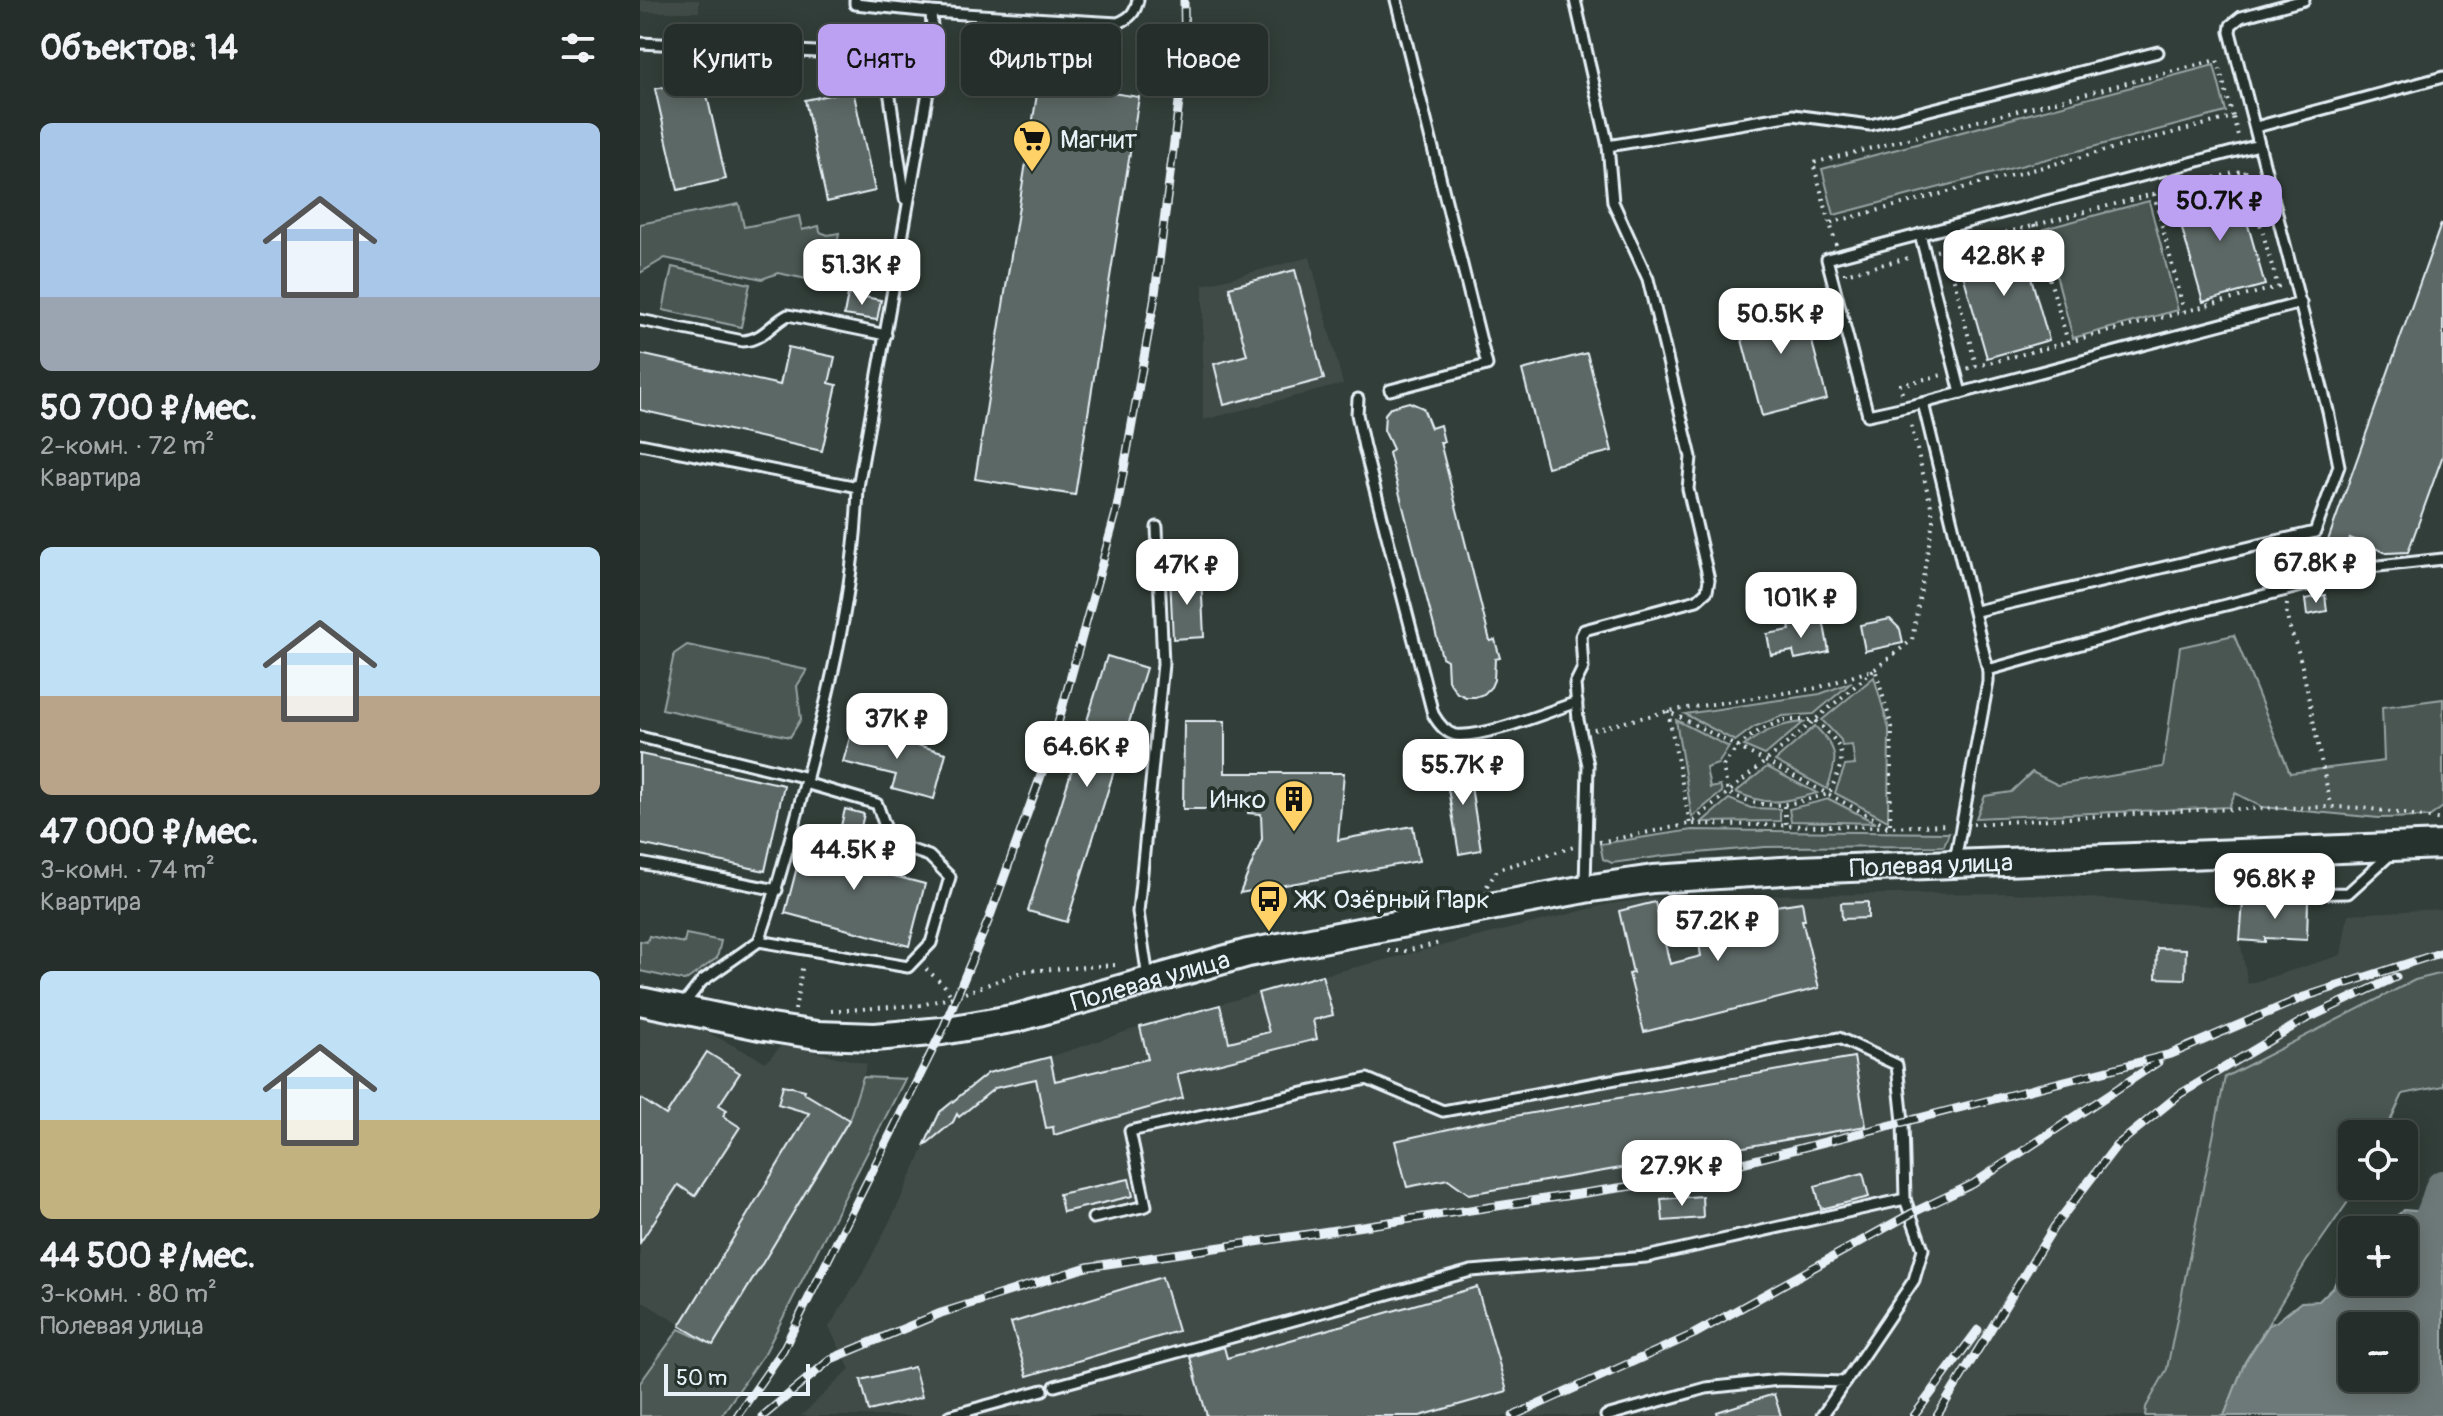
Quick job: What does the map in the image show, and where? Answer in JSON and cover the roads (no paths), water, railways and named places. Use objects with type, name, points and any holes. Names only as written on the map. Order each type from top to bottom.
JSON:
[{"type":"street","name":"Полевая улица","points":[[640,1001],[817,1035],[875,1037],[942,1031],[1017,1018],[1248,953],[1653,879],[2423,845]]},
{"type":"lane","points":[[855,0],[855,4],[931,12],[1118,23],[1129,18],[1138,0]]},
{"type":"lane","points":[[1390,390],[1487,365],[1396,0]]},
{"type":"lane","points":[[1575,0],[1608,146],[1613,202],[1648,279],[1691,457],[1688,489],[1709,580],[1707,591],[1697,600],[1584,630],[1581,636],[1583,668],[1575,684],[1588,765],[1585,889]]},
{"type":"lane","points":[[1976,611],[2315,532],[2339,466],[2301,303],[2230,32],[2231,25],[2241,17],[2304,0]]},
{"type":"lane","points":[[931,12],[932,24]]},
{"type":"lane","points":[[640,43],[818,52]]},
{"type":"lane","points":[[1608,146],[1793,115],[1870,125],[2158,52]]},
{"type":"lane","points":[[2256,127],[2443,77]]},
{"type":"lane","points":[[890,96],[907,208]]},
{"type":"lane","points":[[680,1009],[702,981],[759,941],[777,890],[835,664],[857,523],[858,487],[927,96]]},
{"type":"lane","points":[[2259,145],[1827,259],[1868,415],[2301,303]]},
{"type":"lane","points":[[1920,234],[1961,393]]},
{"type":"lane","points":[[640,320],[743,341],[759,337],[788,315],[886,335]]},
{"type":"lane","points":[[1358,399],[1357,414],[1364,447],[1437,722],[1456,735],[1494,729],[1577,702]]},
{"type":"lane","points":[[1923,403],[1988,670],[1955,864]]},
{"type":"lane","points":[[640,444],[858,487]]},
{"type":"lane","points":[[1148,981],[1138,912],[1163,664],[1157,527]]},
{"type":"lane","points":[[1988,670],[2174,618],[2330,579],[2351,569],[2443,559]]},
{"type":"lane","points":[[640,737],[806,781],[877,804],[891,843],[929,856],[950,877],[931,943],[908,967],[759,941]]},
{"type":"lane","points":[[2232,853],[2273,894],[2348,893],[2423,845]]},
{"type":"lane","points":[[640,863],[777,890]]},
{"type":"lane","points":[[1093,1218],[1146,1206],[1130,1131],[1367,1079],[1443,1111],[1839,1038],[1897,1065],[1903,1122],[1905,1199],[1923,1249],[1914,1280],[1822,1416]]},
{"type":"lane","points":[[1055,1386],[1471,1271],[1646,1257],[1905,1199]]},
{"type":"lane","points":[[1606,1416],[1706,1388],[1779,1380],[1845,1382]]},
{"type":"lane","points":[[949,1416],[1043,1390]]},
{"type":"waterway","points":[[2391,1312],[2443,1188]]},
{"type":"railway","points":[[737,1416],[783,1350],[942,1031],[989,919],[1052,745],[1116,513],[1154,302],[1185,54],[1184,0]]},
{"type":"railway","points":[[763,1416],[831,1359],[941,1313],[1087,1267],[1679,1179],[2171,1054],[2304,997],[2443,952]]},
{"type":"railway","points":[[1937,1416],[2054,1227],[2116,1146],[2180,1094],[2304,1020],[2396,977]]},
{"type":"railway","points":[[1513,1416],[1694,1334],[1912,1213],[1973,1184],[2158,1062]]},
{"type":"railway","points":[[1914,1416],[1978,1330]]},
{"type":"place","name":"Магнит","points":[[1032,173]]},
{"type":"place","name":"Инко","points":[[1294,833]]},
{"type":"place","name":"ЖК Озёрный Парк","points":[[1269,933]]}]
